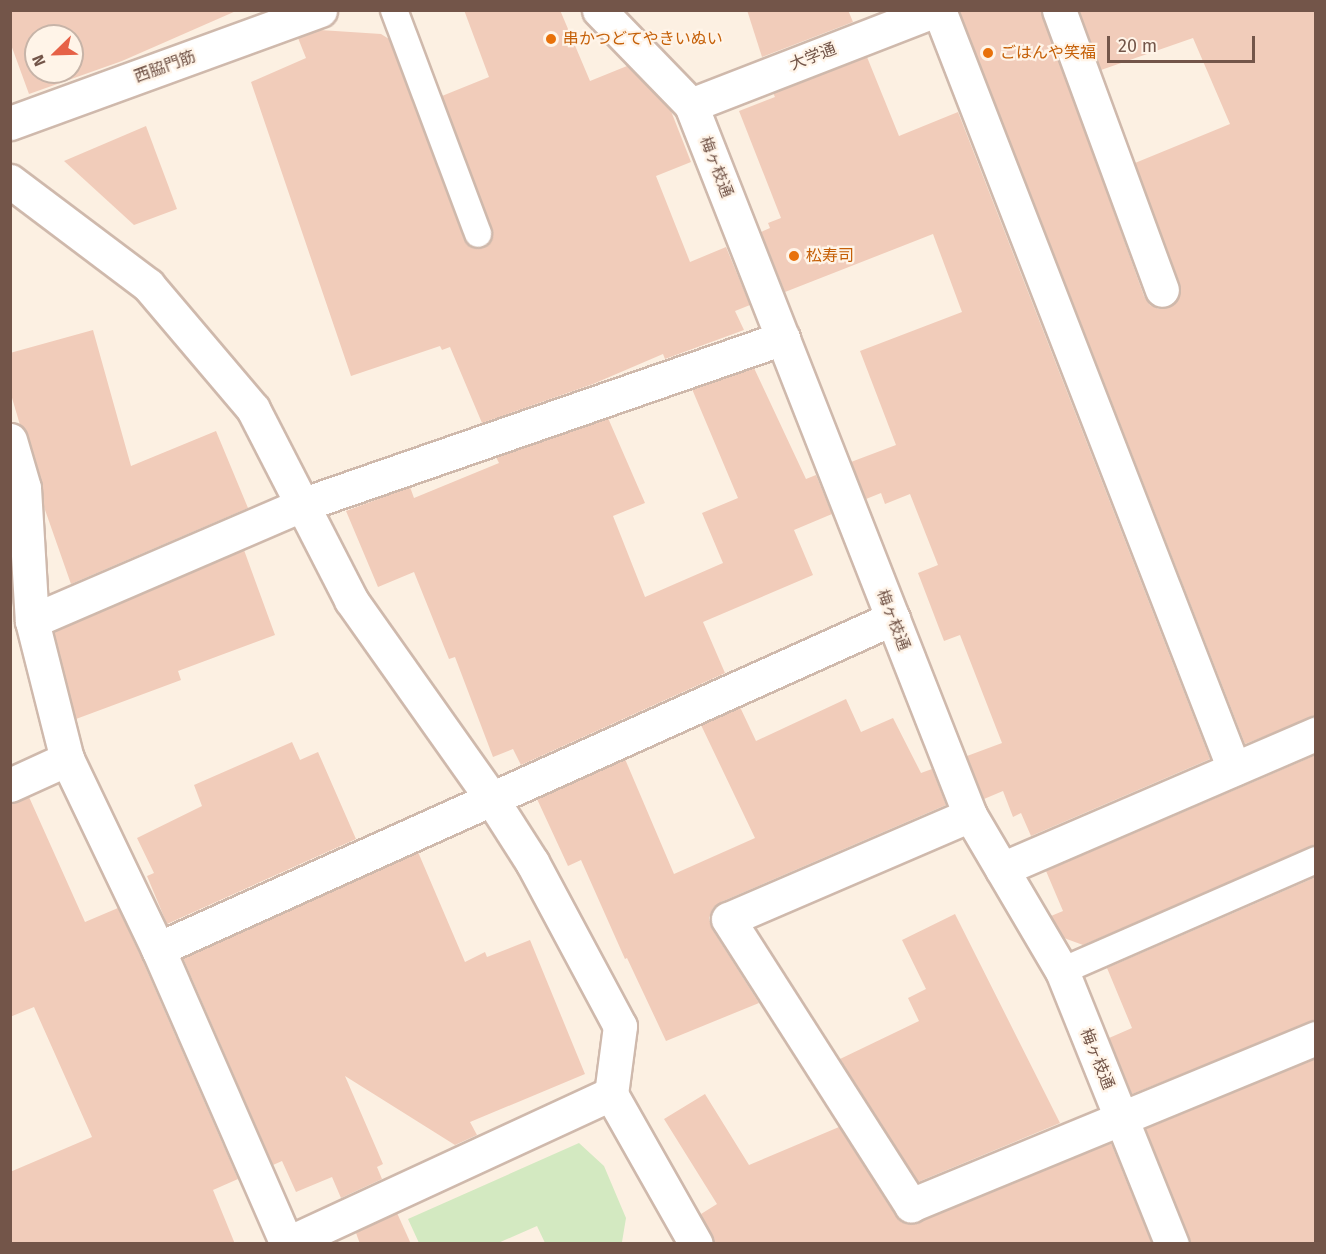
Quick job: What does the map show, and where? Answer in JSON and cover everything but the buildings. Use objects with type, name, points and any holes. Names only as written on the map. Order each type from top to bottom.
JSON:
[{"type":"street","name":"西脇門筋","points":[[10,123],[320,10]]},
{"type":"street","name":"梅ヶ枝通","points":[[599,10],[691,105],[970,815],[1062,970],[1172,1244]]},
{"type":"street","points":[[1059,10],[1162,290]]},
{"type":"street","name":"大学通","points":[[691,105],[928,12]]},
{"type":"street","points":[[928,12],[1234,769]]},
{"type":"street","points":[[10,181],[148,285],[253,409],[304,504],[351,600],[491,798],[532,862],[620,1026],[611,1094],[696,1244]]},
{"type":"street","points":[[32,621],[304,504],[783,338]]},
{"type":"street","points":[[10,440],[24,488],[32,621],[67,759],[158,950],[287,1243],[611,1094]]},
{"type":"street","points":[[158,950],[893,618]]},
{"type":"street","points":[[1002,869],[1316,734]]},
{"type":"street","points":[[10,785],[67,759]]},
{"type":"street","points":[[970,815],[728,920],[911,1205],[1316,1038]]},
{"type":"lane","points":[[394,10],[478,234]]},
{"type":"lane","points":[[1062,970],[1316,860]]},
{"type":"green space","points":[[579,1143],[604,1166],[626,1218],[622,1242],[545,1243],[537,1226],[498,1243],[419,1243],[408,1219]]},
{"type":"place","name":"串かつどてやきいぬい","points":[[551,39]]},
{"type":"place","name":"ごはんや笑福","points":[[988,53]]},
{"type":"place","name":"松寿司","points":[[794,256]]}]
